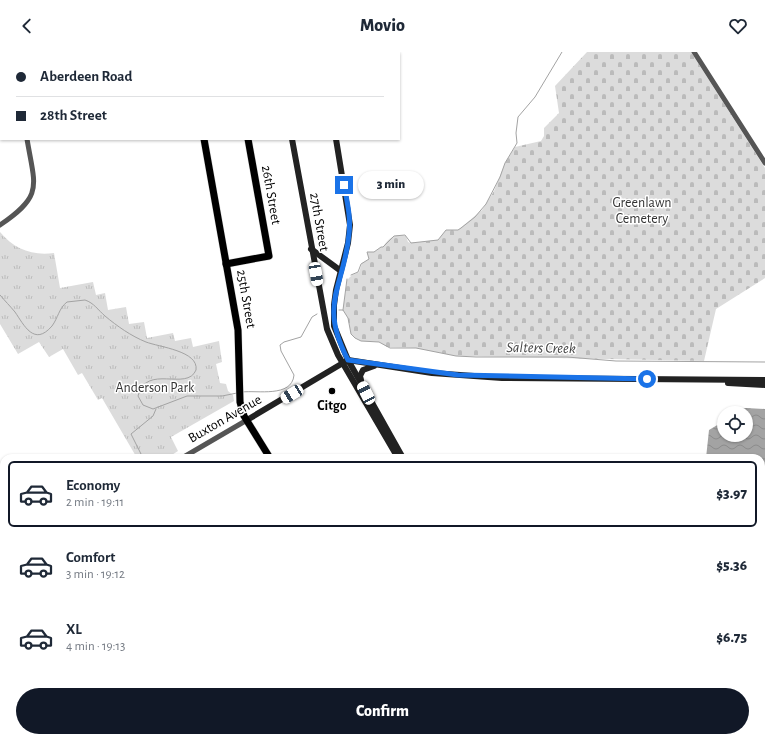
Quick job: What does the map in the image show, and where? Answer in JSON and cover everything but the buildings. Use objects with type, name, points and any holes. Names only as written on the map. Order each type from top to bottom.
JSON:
[{"type":"main road","name":"25th Street","points":[[204,140],[238,330],[240,397],[247,420],[268,454]]},
{"type":"main road","name":"26th Street","points":[[226,264],[269,256],[248,140]]},
{"type":"main road","name":"27th Street","points":[[292,140],[311,249],[327,329],[396,454]]},
{"type":"main road","points":[[336,140],[350,225],[348,244],[336,290],[334,318],[338,339],[346,362],[440,374],[502,378],[765,380]]},
{"type":"main road","points":[[311,249],[341,270]]},
{"type":"main road","name":"27th Street","points":[[346,362],[362,384],[401,454]]},
{"type":"main road","name":"Buxton Avenue","points":[[247,420],[346,362]]},
{"type":"main road","points":[[362,384],[360,376],[362,372],[367,368],[377,365]]},
{"type":"main road","points":[[703,380],[765,385]]},
{"type":"street","points":[[694,52],[765,163]]},
{"type":"street","points":[[0,225],[24,208],[32,196],[34,180],[27,140]]},
{"type":"street","name":"Buxton Avenue","points":[[189,454],[247,420]]},
{"type":"green space","name":"Greenlawn Cemetery","points":[[587,52],[691,52],[765,168],[765,278],[716,309],[704,361],[456,356],[416,348],[387,347],[379,342],[361,341],[355,338],[351,334],[348,318],[343,310],[347,280],[352,275],[359,272],[362,263],[369,259],[367,252],[374,252],[383,247],[392,237],[398,235],[406,236],[408,242],[411,243],[438,240],[446,230],[458,230],[482,210],[494,191],[505,163],[515,147],[541,141],[544,136],[544,128],[559,113],[555,86]]},
{"type":"green space","name":"Anderson Park","points":[[0,232],[11,243],[24,250],[46,254],[54,253],[60,288],[93,282],[96,295],[105,293],[108,310],[126,307],[129,324],[144,322],[147,338],[173,333],[175,341],[191,338],[193,347],[219,341],[222,362],[216,364],[220,383],[226,384],[228,391],[233,395],[234,401],[171,437],[178,451],[173,454],[135,454],[102,398],[98,400],[82,373],[78,375],[63,349],[49,357],[39,342],[18,354],[0,324]]},
{"type":"water","points":[[753,408],[765,409],[765,454],[706,454],[709,430],[717,425],[717,442],[753,442]]},
{"type":"waterway","points":[[351,275],[358,272],[361,264],[369,259],[367,252],[374,252],[383,247],[394,236],[405,235],[411,243],[438,240],[446,230],[458,230],[475,217],[486,204],[500,177],[505,163],[517,143],[516,133],[518,117],[535,97],[562,52]]},
{"type":"waterway","points":[[343,310],[347,279]]},
{"type":"waterway","name":"Salters Creek","points":[[0,295],[15,312],[26,328],[35,334],[46,332],[52,326],[62,307],[67,302],[85,300],[114,323],[135,337],[146,342],[177,351],[191,358],[195,364],[196,370],[191,376],[184,379],[157,379],[149,381],[142,386],[138,396],[143,405],[153,409],[187,396],[222,396],[237,393]]},
{"type":"waterway","name":"Salters Creek","points":[[339,310],[343,310],[348,318],[351,334],[355,338],[361,341],[379,342],[390,348],[416,348],[456,356],[476,357],[567,357],[616,361],[765,362]]},
{"type":"waterway","name":"Salters Creek","points":[[242,392],[281,390],[292,382],[294,375],[281,351],[280,345],[284,342],[301,337],[312,317],[317,314]]},
{"type":"waterway","points":[[141,454],[131,434],[153,416],[156,409]]},
{"type":"place","name":"Citgo","points":[[332,391]]},
{"type":"route","points":[[344,185],[350,225],[347,249],[336,290],[334,326],[338,339],[348,360],[432,373],[502,378],[647,379]]}]
